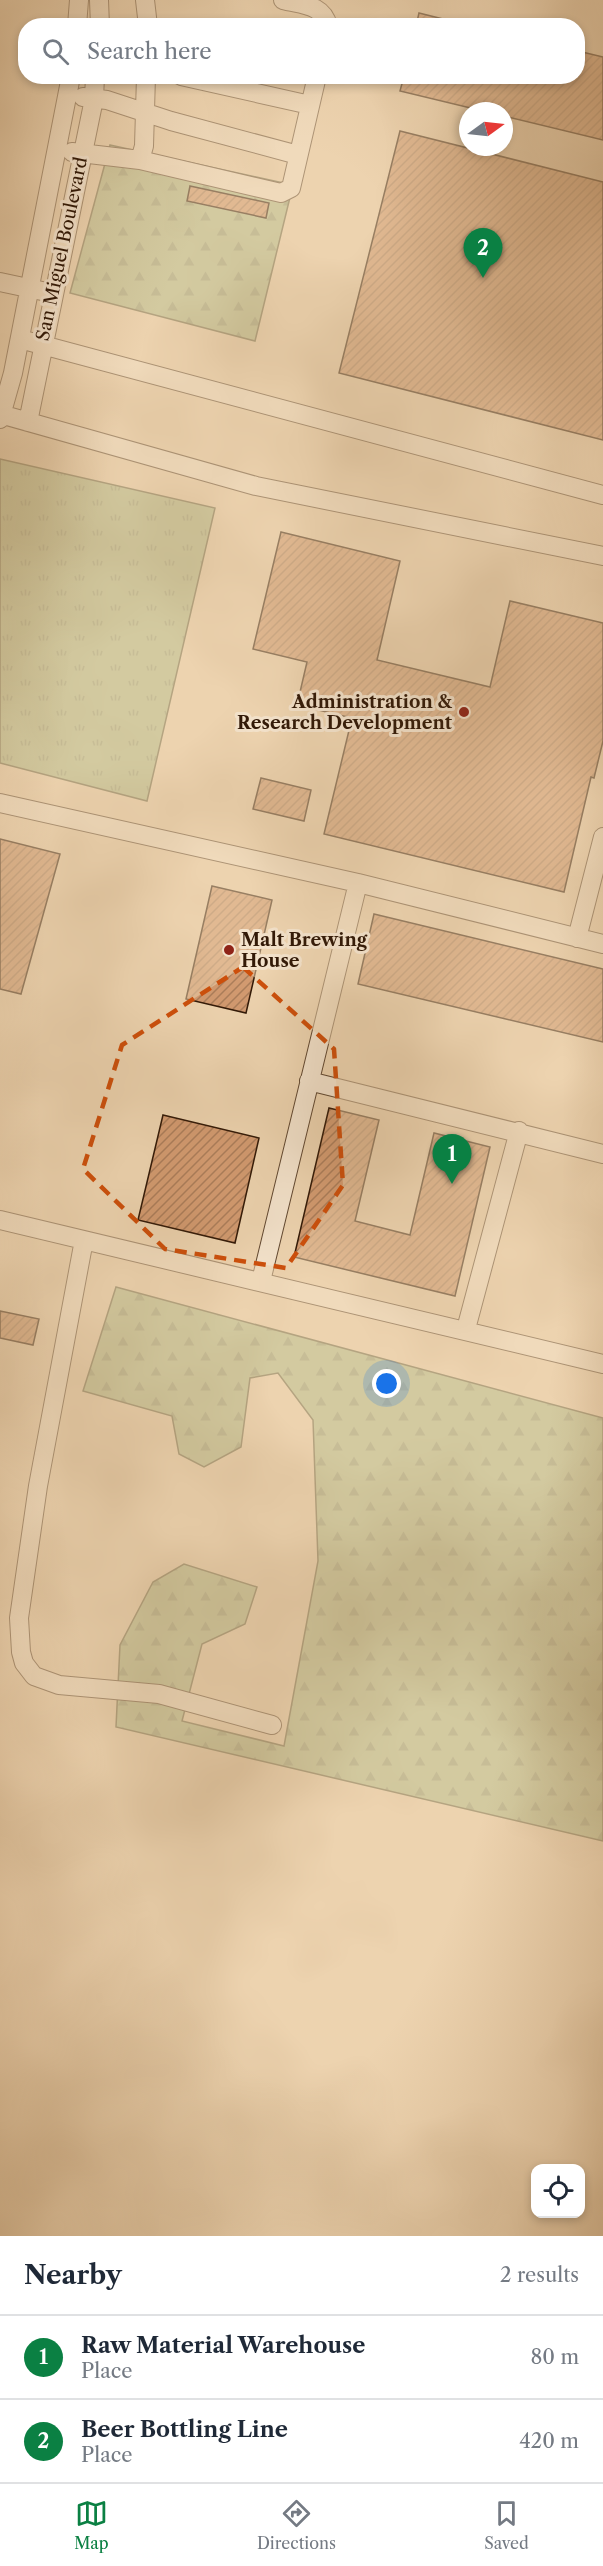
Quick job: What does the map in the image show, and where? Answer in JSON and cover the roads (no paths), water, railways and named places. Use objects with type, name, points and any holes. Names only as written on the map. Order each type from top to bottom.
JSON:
[{"type":"lane","points":[[78,18],[79,0]]},
{"type":"lane","points":[[99,0],[100,18]]},
{"type":"lane","points":[[145,0],[149,18]]},
{"type":"lane","points":[[283,0],[319,9],[326,18]]},
{"type":"lane","name":"San Miguel Boulevard","points":[[28,422],[52,294],[94,99],[95,84]]},
{"type":"lane","points":[[140,160],[146,113],[146,84]]},
{"type":"lane","points":[[217,84],[310,105]]},
{"type":"lane","points":[[58,149],[140,160],[281,193],[291,188],[315,84]]},
{"type":"lane","points":[[70,86],[94,99],[107,100],[298,155]]},
{"type":"lane","name":"San Miguel Boulevard","points":[[1,415],[7,372],[20,339],[70,86]]},
{"type":"lane","points":[[0,282],[52,294]]},
{"type":"lane","points":[[20,339],[603,495]]},
{"type":"lane","points":[[7,372],[36,378]]},
{"type":"lane","points":[[1,415],[256,486],[603,556]]},
{"type":"lane","points":[[0,803],[358,883],[603,944]]},
{"type":"lane","points":[[577,938],[603,837]]},
{"type":"lane","points":[[261,1281],[358,883]]},
{"type":"lane","points":[[309,1081],[519,1131],[603,1154]]},
{"type":"lane","points":[[466,1329],[519,1131]]},
{"type":"lane","points":[[0,1220],[466,1329],[603,1364]]},
{"type":"lane","points":[[84,1240],[38,1486],[21,1607],[21,1652],[24,1663],[34,1676],[59,1685],[159,1694],[272,1725]]},
{"type":"place","name":"Beer Bottling Line","points":[[483,278]]},
{"type":"place","name":"Administration & Research Development","points":[[464,712]]},
{"type":"place","name":"Malt Brewing House","points":[[229,950]]},
{"type":"place","name":"Raw Material Warehouse","points":[[452,1184]]}]
